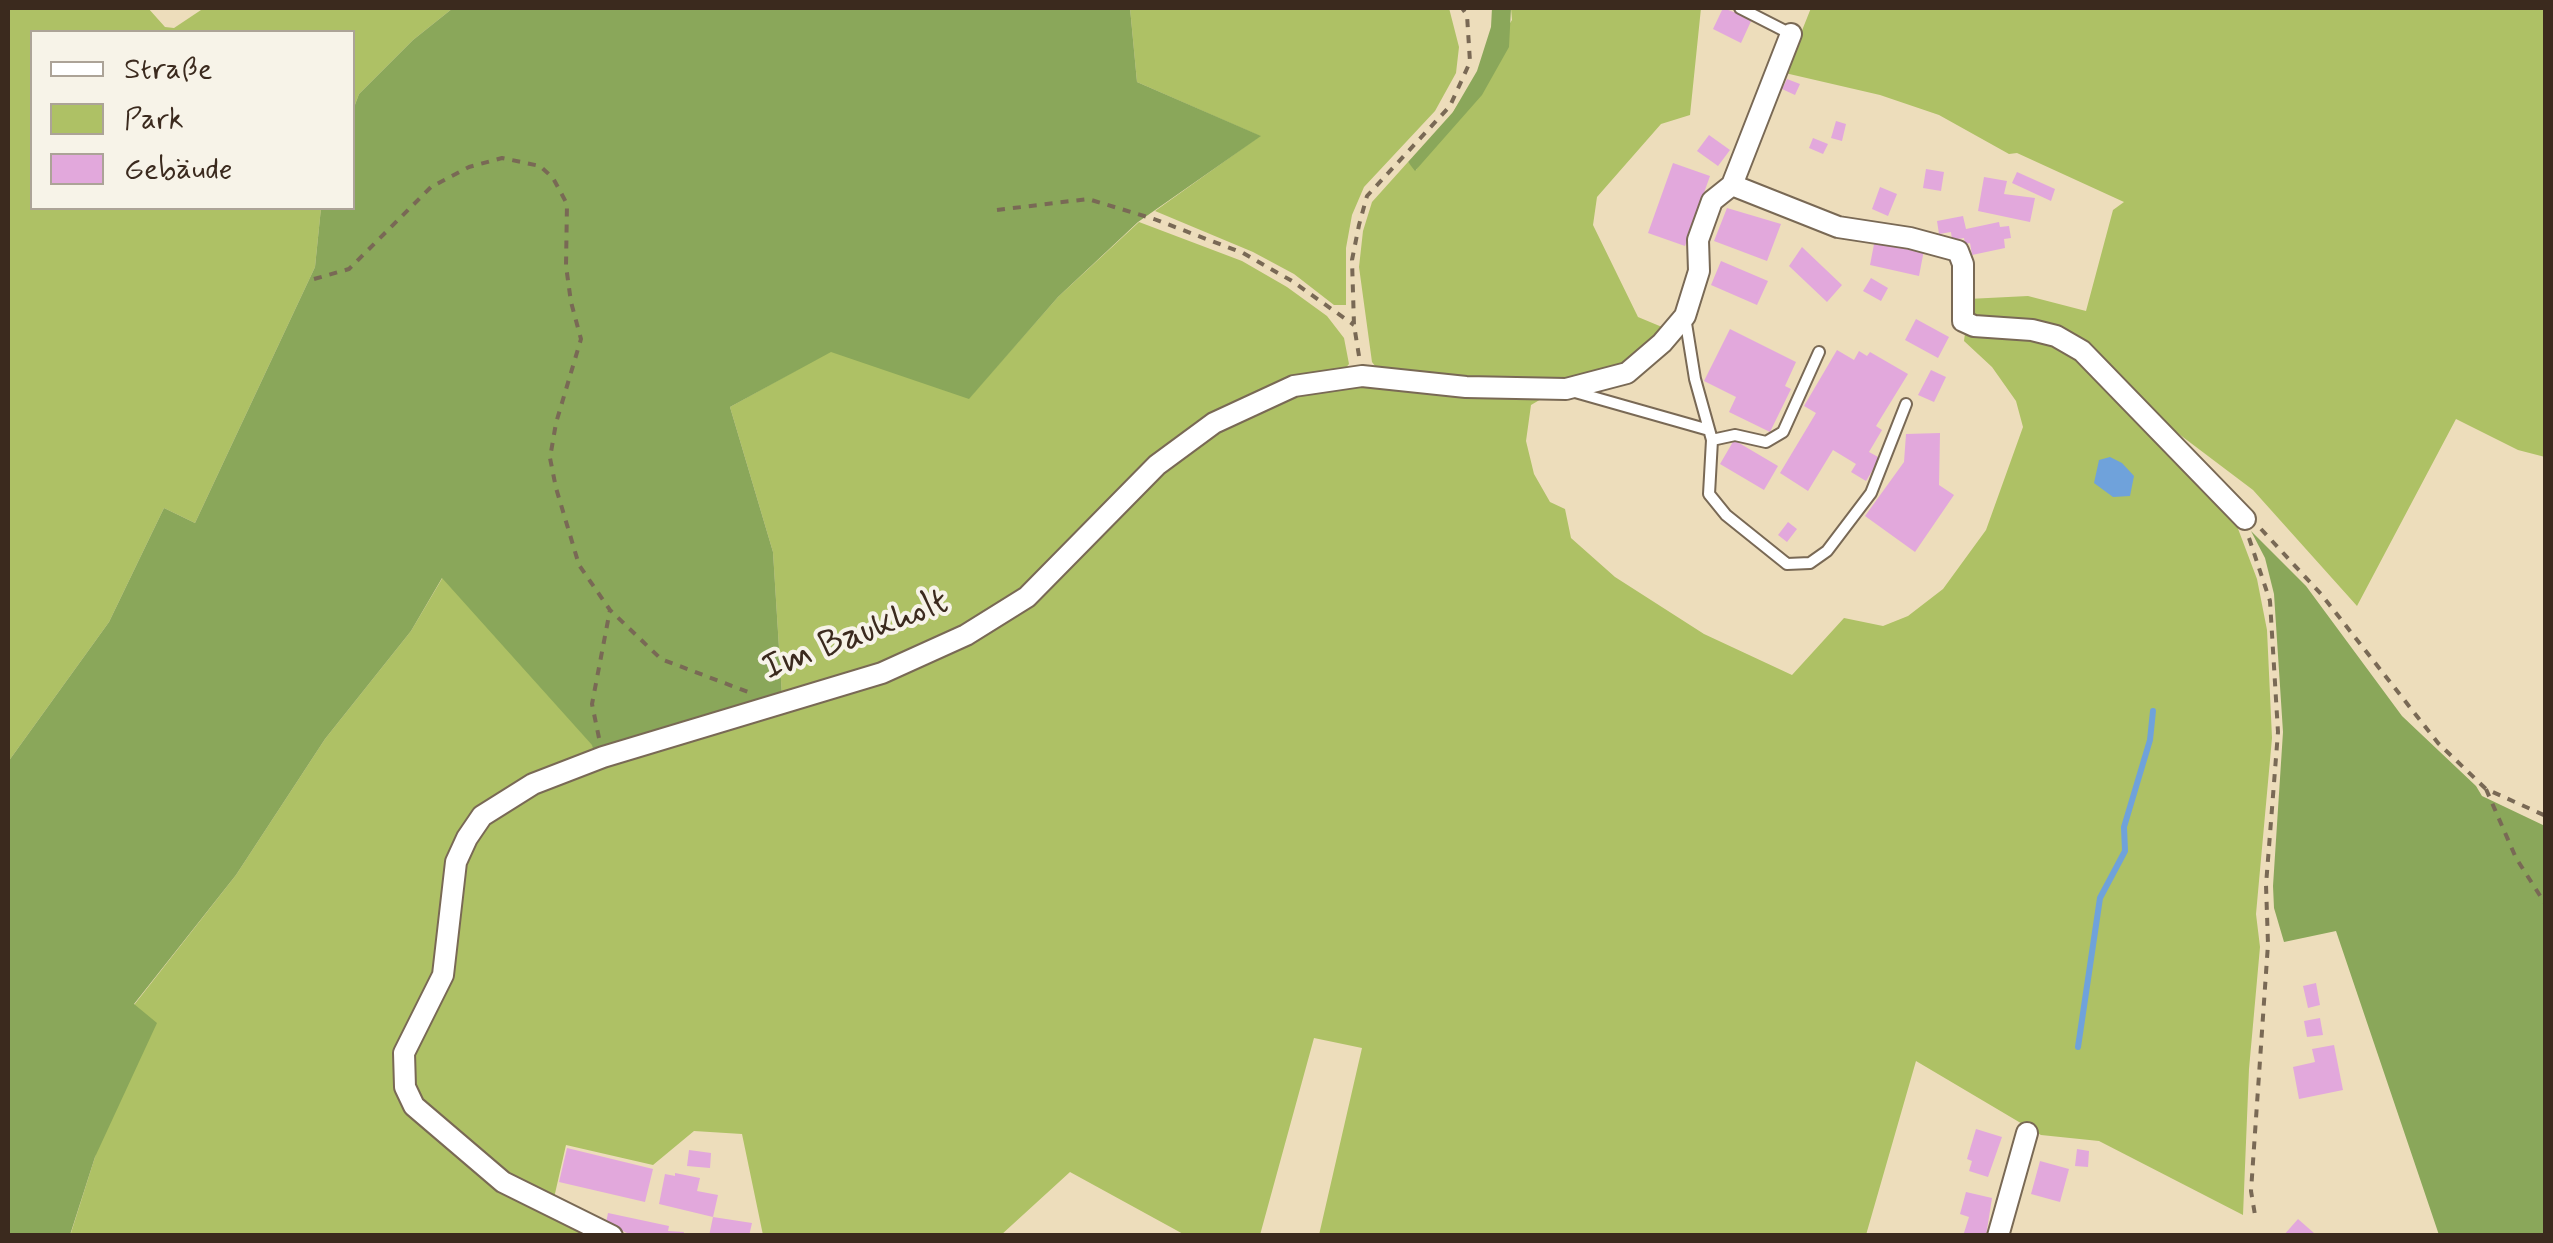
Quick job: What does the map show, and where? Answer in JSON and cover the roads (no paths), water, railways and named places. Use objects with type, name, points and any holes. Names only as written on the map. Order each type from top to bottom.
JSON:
[{"type":"street","name":"Im Baukholt","points":[[612,1236],[504,1182],[414,1106],[405,1087],[404,1053],[443,975],[456,862],[482,816],[532,784],[603,757],[882,673],[966,635],[1027,597],[1157,465],[1214,424],[1294,386],[1362,376],[1466,387],[1566,389],[1626,374],[1662,343],[1685,316],[1699,271],[1698,240],[1712,201],[1732,184],[1791,34]]},
{"type":"street","points":[[1732,184],[1838,228],[1910,238],[1958,251],[1963,264],[1964,321],[1974,326],[2032,330],[2056,336],[2082,351],[2246,519]]},
{"type":"street","points":[[1998,1236],[2027,1133]]},
{"type":"lane","points":[[1740,8],[1791,34]]},
{"type":"lane","points":[[1685,316],[1695,379],[1711,435],[1709,494],[1726,516],[1787,564],[1810,563],[1827,551],[1871,493],[1906,404]]},
{"type":"lane","points":[[1566,389],[1711,435],[1735,435],[1766,442],[1783,432],[1819,352]]},
{"type":"water","points":[[2110,457],[2134,476],[2130,496],[2113,497],[2094,483],[2099,460]]},
{"type":"waterway","points":[[2078,1047],[2100,898],[2125,851],[2124,827],[2150,740],[2153,711]]}]
